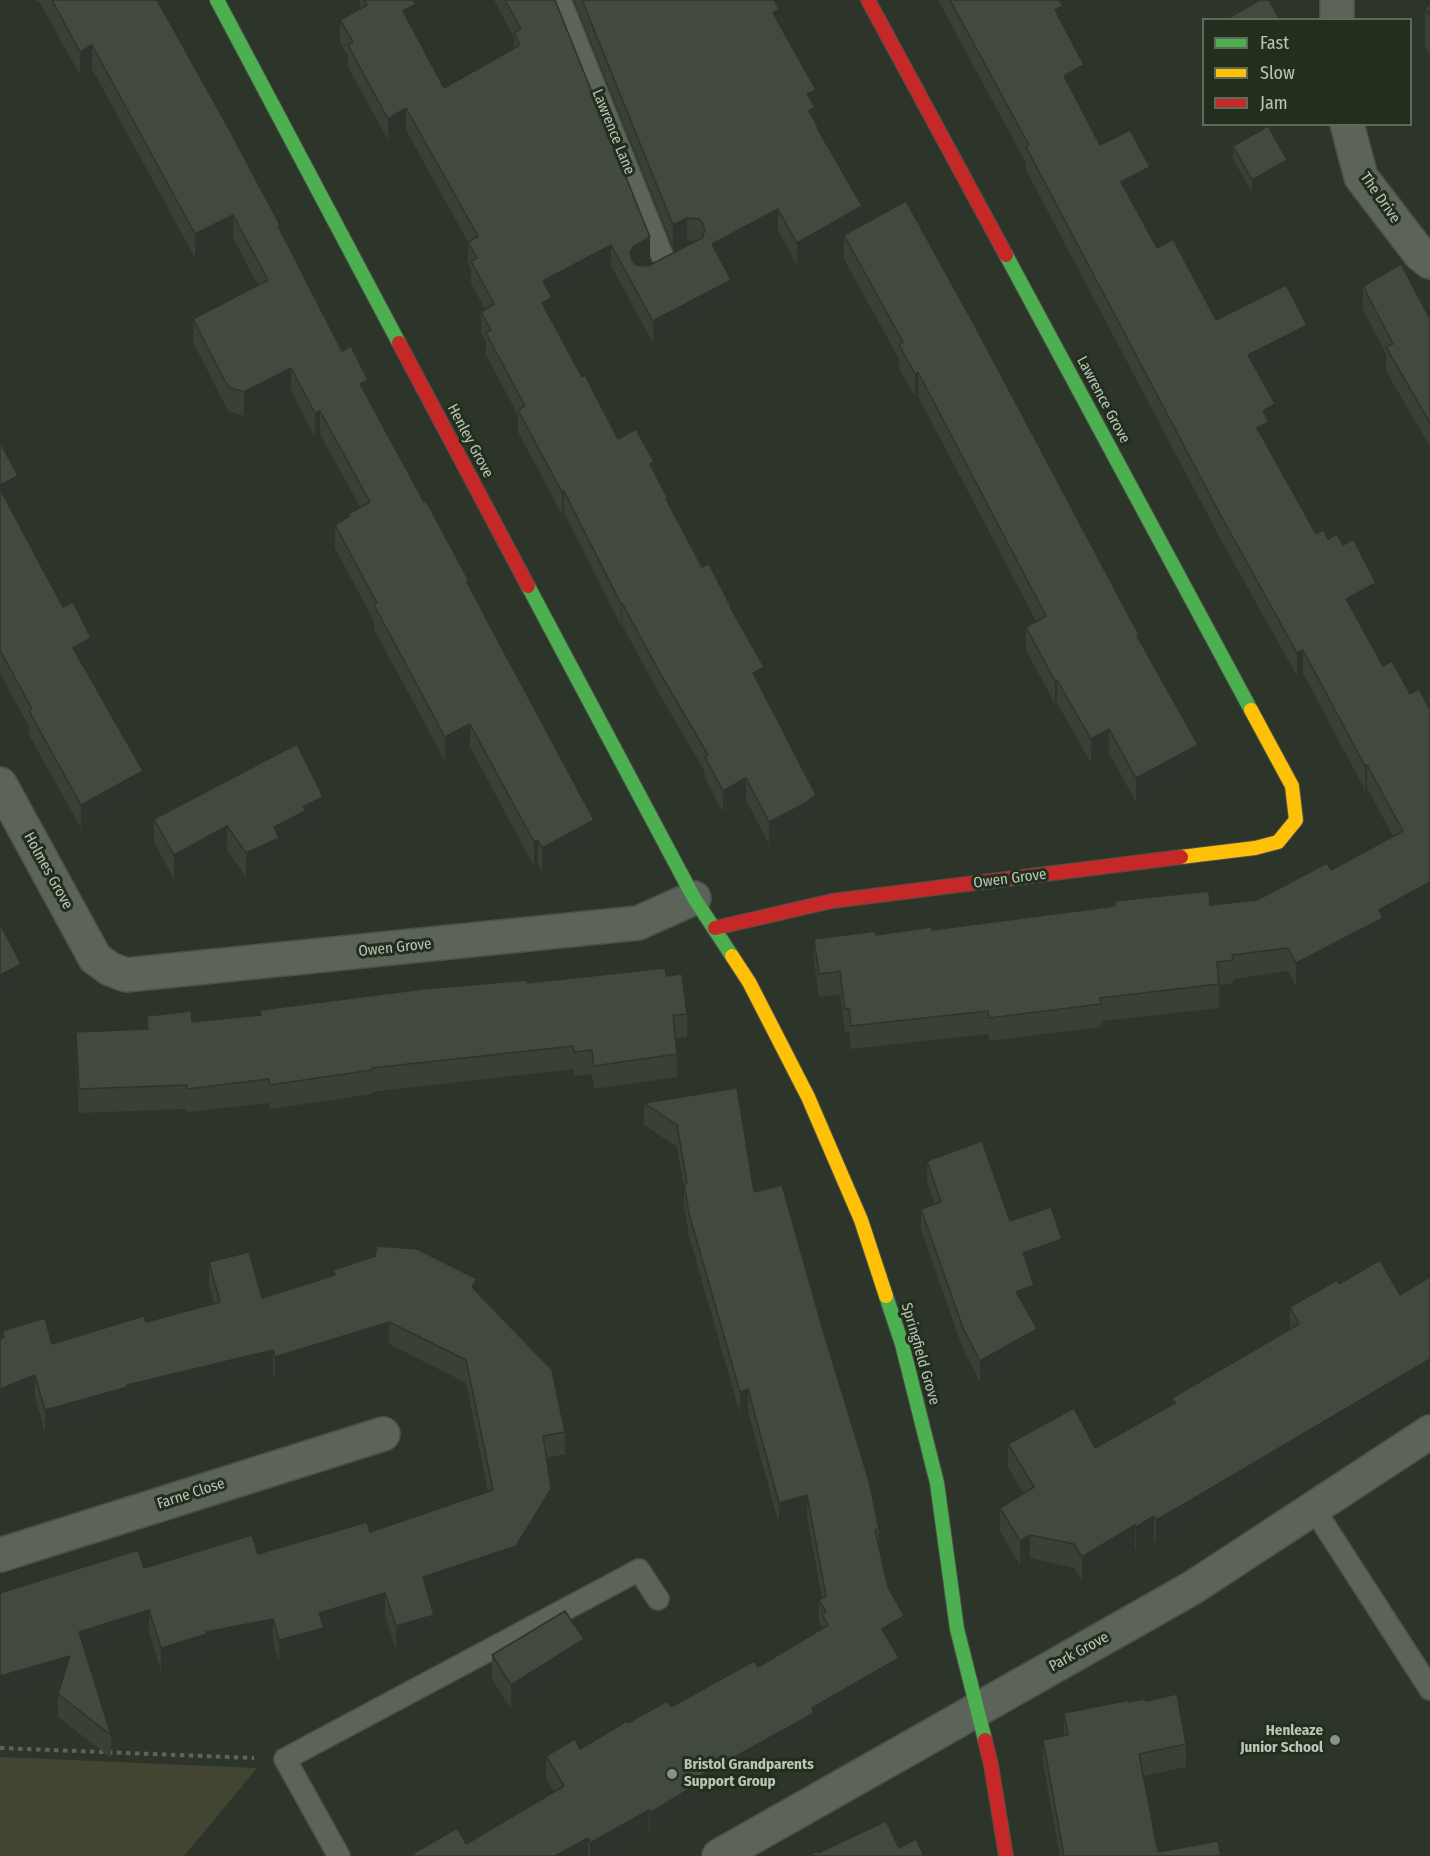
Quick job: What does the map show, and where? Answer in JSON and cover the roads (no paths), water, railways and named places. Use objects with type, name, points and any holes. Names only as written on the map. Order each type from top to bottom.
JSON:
[{"type":"street","name":"Henley Grove","points":[[217,0],[694,898]]},
{"type":"street","name":"Lawrence Grove","points":[[868,0],[1292,786],[1296,820]]},
{"type":"street","points":[[1337,0],[1337,18]]},
{"type":"street","name":"The Drive","points":[[1348,126],[1361,177],[1420,254],[1430,262]]},
{"type":"street","name":"Holmes Grove","points":[[0,784],[95,958]]},
{"type":"street","name":"Owen Grove","points":[[715,928],[832,902],[1255,848],[1278,842],[1296,820]]},
{"type":"street","name":"Springfield Grove","points":[[694,898],[748,982],[808,1097],[861,1220],[902,1344],[937,1483],[957,1629],[991,1765],[1006,1856]]},
{"type":"street","name":"Owen Grove","points":[[95,958],[110,969],[126,975],[138,974],[638,923],[694,898]]},
{"type":"street","name":"Park Grove","points":[[719,1856],[1192,1588],[1430,1432]]},
{"type":"street","name":"Farne Close","points":[[0,1555],[383,1434]]},
{"type":"lane","name":"Lawrence Lane","points":[[560,0],[666,264]]},
{"type":"lane","points":[[1314,1509],[1430,1689]]},
{"type":"lane","points":[[339,1856],[285,1759],[639,1570],[658,1599]]},
{"type":"place","name":"Henleaze Junior School","points":[[1335,1740]]},
{"type":"place","name":"Bristol Grandparents Support Group","points":[[672,1774]]}]
